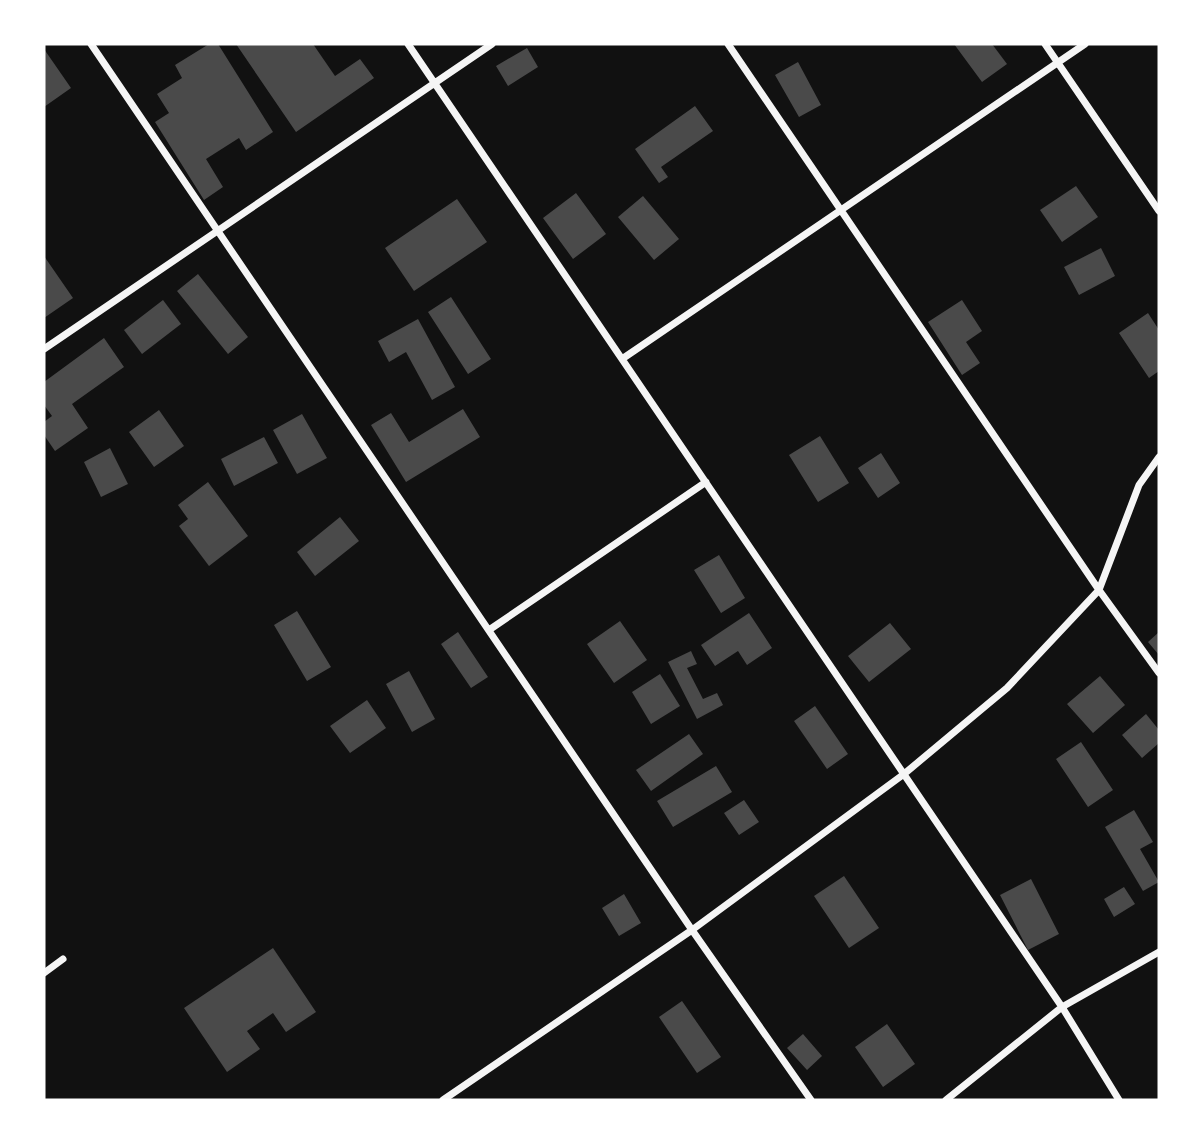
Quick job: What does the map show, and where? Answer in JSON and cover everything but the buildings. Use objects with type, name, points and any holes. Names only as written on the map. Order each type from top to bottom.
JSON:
[{"type":"street","points":[[90,44],[692,930],[811,1100]]},
{"type":"street","points":[[408,44],[1062,1007],[1119,1100]]},
{"type":"street","points":[[44,349],[492,44]]},
{"type":"street","points":[[728,44],[1099,590],[1159,673]]},
{"type":"street","points":[[1045,44],[1159,211]]},
{"type":"street","points":[[622,359],[1085,44]]},
{"type":"street","points":[[443,1100],[692,930],[904,774],[1007,688],[1099,590],[1139,485],[1159,457]]},
{"type":"street","points":[[489,630],[706,482]]},
{"type":"street","points":[[946,1100],[1062,1007],[1159,952]]},
{"type":"street","points":[[44,973],[63,958]]}]
